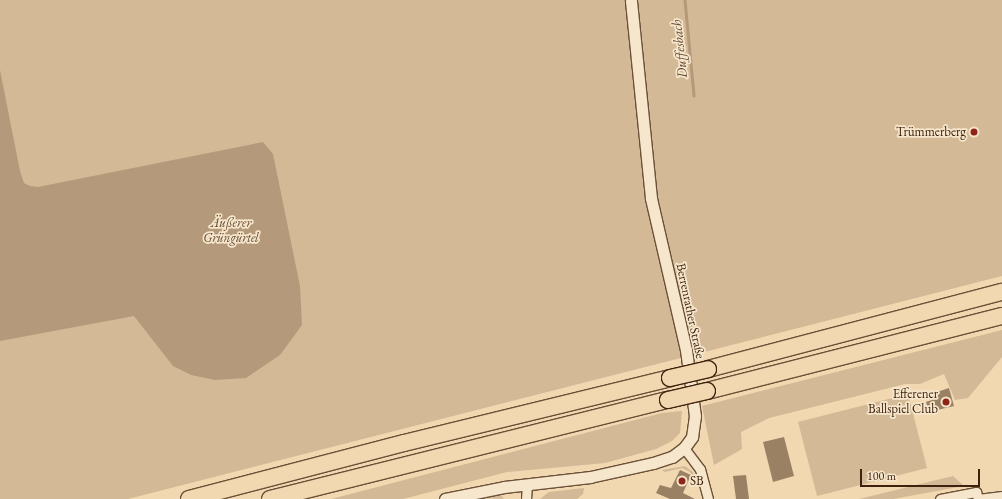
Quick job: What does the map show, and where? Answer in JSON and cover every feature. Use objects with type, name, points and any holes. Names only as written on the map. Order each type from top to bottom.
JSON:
[{"type":"highway","points":[[189,499],[404,443],[708,369],[1002,292]]},
{"type":"highway","points":[[270,499],[707,391],[1002,316]]},
{"type":"street","name":"Berrenrather Straße","points":[[445,499],[527,484],[590,477],[667,460],[684,448],[692,437],[695,416],[686,350],[651,198],[631,0]]},
{"type":"street","points":[[684,448],[700,469],[708,499]]},
{"type":"street","points":[[526,499],[527,484]]},
{"type":"street","points":[[940,499],[976,492],[978,499],[1002,496]]},
{"type":"green space","name":"Äußerer Grüngürtel","points":[[0,0],[1002,0],[1002,276],[128,499],[0,499]]},
{"type":"green space","points":[[1002,330],[1002,357],[968,398],[955,400],[944,374],[920,384],[905,384],[769,418],[741,432],[742,449],[714,465],[702,406]]},
{"type":"green space","points":[[908,394],[927,468],[817,496],[798,422]]},
{"type":"green space","points":[[682,411],[680,433],[672,441],[656,449],[605,463],[507,472],[403,499],[331,499],[662,413]]},
{"type":"green space","points":[[685,466],[693,472],[697,482],[690,472],[682,468],[665,472],[662,470]]},
{"type":"green space","points":[[953,476],[964,486],[893,499],[859,499]]},
{"type":"green space","points":[[584,488],[583,494],[577,499],[540,499],[549,492]]},
{"type":"green space","points":[[501,495],[504,499],[480,498]]},
{"type":"shaded area","points":[[0,70],[20,171],[24,183],[30,186],[38,187],[263,142],[273,154],[300,286],[302,325],[280,355],[246,378],[215,380],[191,375],[173,366],[134,316],[0,341]]},
{"type":"building","points":[[949,388],[954,406],[929,412],[926,402],[938,398],[937,392]]},
{"type":"building","points":[[784,437],[794,476],[773,482],[763,442]]},
{"type":"building","points":[[680,470],[691,475],[683,493],[695,499],[670,499],[656,493],[660,485],[671,488]]},
{"type":"building","points":[[746,475],[749,499],[736,499],[733,476]]},
{"type":"waterway","name":"Duffesbach","points":[[685,0],[694,96]]},
{"type":"place","name":"Trümmerberg","points":[[974,132]]},
{"type":"place","name":"Efferener Ballspiel Club","points":[[946,402]]},
{"type":"place","name":"SB","points":[[682,481]]}]
